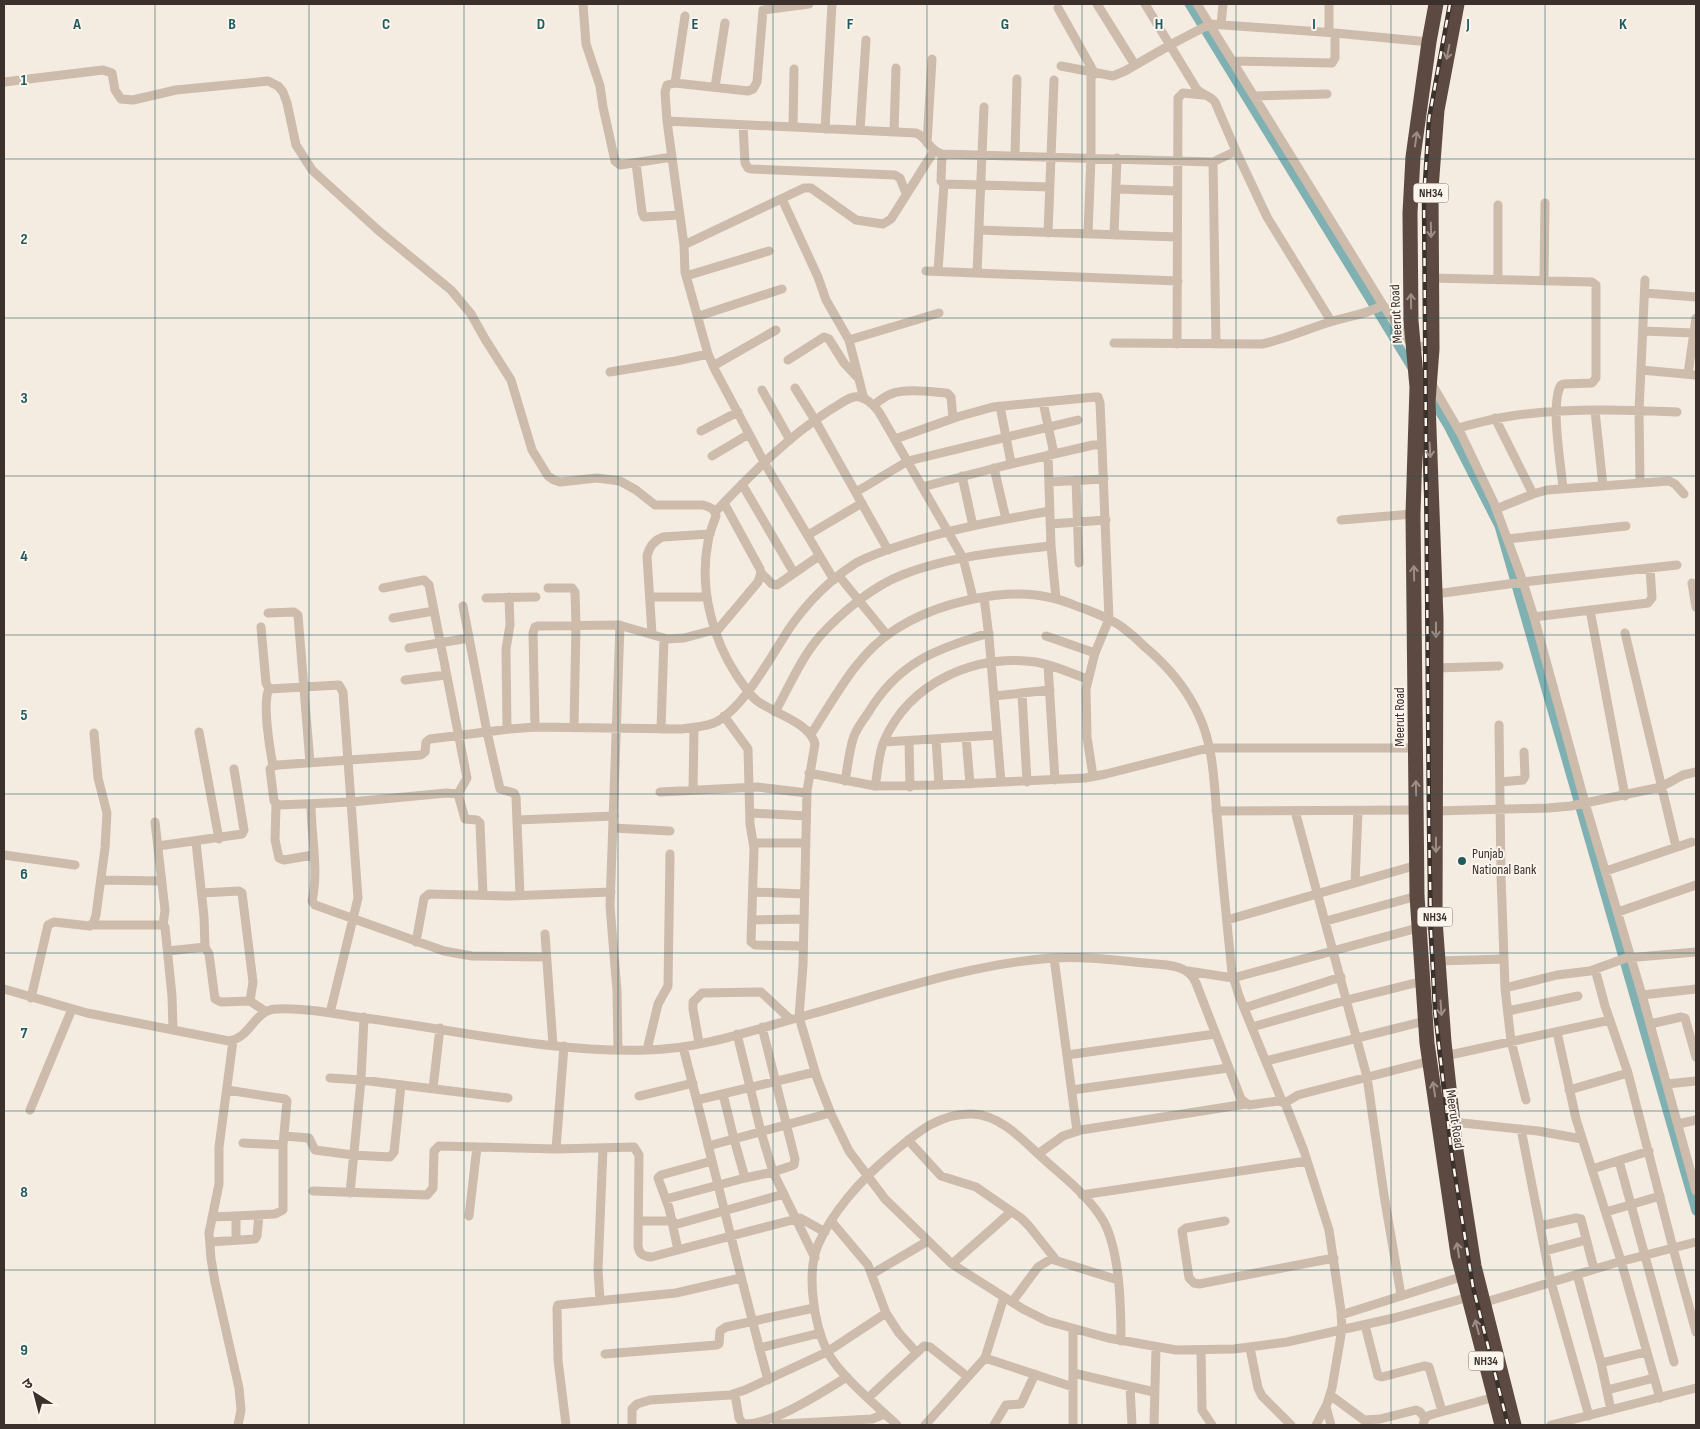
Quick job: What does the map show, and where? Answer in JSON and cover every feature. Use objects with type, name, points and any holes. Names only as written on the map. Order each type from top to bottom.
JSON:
[{"type":"highway","name":"Meerut Road","points":[[1436,4],[1413,157],[1410,213],[1411,321],[1416,366],[1425,382],[1428,402],[1436,594],[1436,923],[1445,1056],[1474,1266],[1475,1302],[1502,1425]]},
{"type":"highway","name":"Meerut Road","points":[[1457,4],[1437,110],[1430,189],[1432,348],[1425,382],[1413,514],[1417,896],[1425,1021],[1458,1255],[1514,1425]]},
{"type":"street","points":[[583,4],[586,44],[600,86],[602,107],[614,159],[620,165],[672,157]]},
{"type":"street","points":[[809,4],[763,10],[757,82],[752,89],[748,91],[674,83],[667,85],[665,89],[667,121],[684,245],[686,276],[713,366],[764,462],[819,556],[887,636]]},
{"type":"street","points":[[825,129],[832,4]]},
{"type":"street","points":[[1097,4],[1135,65]]},
{"type":"street","points":[[1145,4],[1196,88],[1215,102],[1267,217],[1331,322]]},
{"type":"street","points":[[1197,4],[1208,25],[1254,96],[1378,308],[1413,346],[1432,348]]},
{"type":"street","points":[[1221,25],[1223,4]]},
{"type":"street","points":[[1232,61],[1332,63],[1335,58],[1329,4]]},
{"type":"street","points":[[1058,8],[1093,73],[1088,234]]},
{"type":"street","points":[[674,83],[685,16]]},
{"type":"street","points":[[715,87],[725,23]]},
{"type":"street","points":[[1062,66],[1112,76],[1208,25],[1332,32],[1429,42]]},
{"type":"street","points":[[860,130],[866,40]]},
{"type":"street","points":[[927,143],[932,59]]},
{"type":"street","points":[[894,132],[896,68]]},
{"type":"street","points":[[4,82],[103,70],[112,73],[114,90],[121,100],[138,99],[176,90],[273,82],[283,92],[296,145],[312,170],[379,232],[450,290],[471,314],[511,380],[532,450],[548,476],[560,482],[597,478],[620,482],[636,490],[655,505],[702,505],[709,506],[715,512],[716,516],[706,552],[707,597],[715,631],[726,659],[748,692],[756,700],[811,734],[815,744],[807,793],[803,946],[794,1018],[830,1112],[849,1151],[885,1199],[952,1264],[1008,1300],[1047,1321],[1121,1341],[1156,1347],[1201,1350],[1250,1348],[1475,1302],[1694,1242]]},
{"type":"street","points":[[793,127],[794,70]]},
{"type":"street","points":[[1014,155],[1017,79]]},
{"type":"street","points":[[1048,233],[1054,80]]},
{"type":"street","points":[[1177,344],[1178,98],[1183,93],[1203,94]]},
{"type":"street","points":[[1254,96],[1327,94]]},
{"type":"street","points":[[977,273],[984,107]]},
{"type":"street","points":[[667,121],[919,134],[938,152],[983,155],[1213,162],[1236,151]]},
{"type":"street","points":[[743,125],[745,163],[748,168],[895,175],[900,178],[905,191],[910,189]]},
{"type":"street","points":[[684,245],[800,189],[808,188],[834,203],[856,220],[883,224],[891,219],[910,189],[938,152]]},
{"type":"street","points":[[938,152],[941,181],[944,184],[938,271]]},
{"type":"street","points":[[1114,235],[1117,158]]},
{"type":"street","points":[[1213,162],[1216,344]]},
{"type":"street","points":[[636,163],[644,217],[680,215]]},
{"type":"street","points":[[944,184],[1049,188]]},
{"type":"street","points":[[1116,189],[1177,191]]},
{"type":"street","points":[[782,199],[818,277],[826,300],[848,340],[864,399]]},
{"type":"street","points":[[1544,281],[1545,203]]},
{"type":"street","points":[[1498,204],[1498,280]]},
{"type":"street","points":[[979,230],[1177,237]]},
{"type":"street","points":[[686,276],[769,251]]},
{"type":"street","points":[[926,271],[1178,281]]},
{"type":"street","points":[[1432,278],[1595,283],[1597,288],[1596,378],[1592,383],[1561,385],[1558,391],[1556,412],[1563,488]]},
{"type":"street","points":[[1640,483],[1639,411],[1645,280]]},
{"type":"street","points":[[699,316],[782,289]]},
{"type":"street","points":[[1645,293],[1696,297]]},
{"type":"street","points":[[1114,343],[1262,344],[1378,308]]},
{"type":"street","points":[[848,340],[939,313]]},
{"type":"street","points":[[1641,370],[1692,374],[1696,318]]},
{"type":"street","points":[[713,366],[776,330]]},
{"type":"street","points":[[1643,331],[1694,333]]},
{"type":"street","points":[[788,360],[824,337],[829,339],[844,363],[859,379]]},
{"type":"street","points":[[610,372],[708,354]]},
{"type":"street","points":[[1425,382],[1458,428],[1508,539],[1534,617],[1583,803],[1618,912],[1625,959],[1642,996],[1666,1084],[1693,1170],[1696,1191]]},
{"type":"street","points":[[795,388],[888,550]]},
{"type":"street","points":[[762,390],[790,440]]},
{"type":"street","points":[[874,405],[895,393],[923,391],[947,393],[950,396],[953,418]]},
{"type":"street","points":[[715,512],[764,462],[815,420],[846,400],[854,398],[864,399],[874,405],[963,558],[973,598]]},
{"type":"street","points":[[895,439],[978,410],[1000,406],[1098,398],[1100,403],[1104,479],[1109,619],[1087,679],[1086,717],[1093,776]]},
{"type":"street","points":[[1043,402],[1051,455],[1049,482],[1050,524],[1056,598]]},
{"type":"street","points":[[1000,406],[1011,463]]},
{"type":"street","points":[[1595,411],[1602,486]]},
{"type":"street","points":[[701,431],[738,412]]},
{"type":"street","points":[[1458,428],[1495,418],[1556,412],[1677,412]]},
{"type":"street","points":[[1495,418],[1534,494]]},
{"type":"street","points":[[856,492],[908,461],[1078,420]]},
{"type":"street","points":[[712,456],[749,434]]},
{"type":"street","points":[[922,487],[1011,463],[1093,445],[1102,447]]},
{"type":"street","points":[[994,468],[1006,519]]},
{"type":"street","points":[[962,476],[972,526]]},
{"type":"street","points":[[1049,482],[1104,479]]},
{"type":"street","points":[[1076,480],[1079,563]]},
{"type":"street","points":[[1496,509],[1534,494],[1563,488],[1672,482],[1684,494]]},
{"type":"street","points":[[742,484],[794,573]]},
{"type":"street","points":[[724,503],[762,574],[772,584],[777,585],[819,556]]},
{"type":"street","points":[[808,535],[862,503]]},
{"type":"street","points":[[273,766],[421,755],[425,752],[428,740],[507,729],[535,727],[660,729],[694,728],[712,724],[724,716],[748,692],[792,625],[810,603],[836,578],[870,556],[934,534],[1050,511]]},
{"type":"street","points":[[1341,520],[1413,514]]},
{"type":"street","points":[[1050,524],[1106,520]]},
{"type":"street","points":[[1508,539],[1626,526]]},
{"type":"street","points":[[652,634],[647,556],[653,544],[663,536],[710,534]]},
{"type":"street","points":[[776,712],[801,665],[820,637],[858,600],[901,575],[963,558],[1052,546]]},
{"type":"street","points":[[1436,594],[1521,582],[1677,566]]},
{"type":"street","points":[[1534,617],[1648,603],[1652,598],[1650,568]]},
{"type":"street","points":[[535,727],[533,630],[538,626],[620,625],[664,638],[684,638],[715,631],[758,582],[762,574]]},
{"type":"street","points":[[383,588],[426,580],[429,585],[467,778],[458,794],[465,819],[477,820],[480,823],[483,896]]},
{"type":"street","points":[[1692,583],[1696,607]]},
{"type":"street","points":[[548,588],[572,588],[574,590],[576,625],[574,728]]},
{"type":"street","points":[[811,734],[858,664],[875,645],[893,630],[923,615],[973,598],[1010,594],[1056,598],[1109,619],[1122,627],[1175,676],[1200,718],[1205,731],[1212,766],[1234,978],[1244,1008],[1307,1162],[1329,1230],[1342,1330],[1330,1395],[1316,1425]]},
{"type":"street","points":[[507,729],[506,649],[510,625],[510,597]]},
{"type":"street","points":[[486,598],[536,597]]},
{"type":"street","points":[[650,598],[707,597]]},
{"type":"street","points":[[984,597],[989,633],[1000,782]]},
{"type":"street","points":[[463,606],[500,789],[514,793],[516,797],[520,895]]},
{"type":"street","points":[[1590,610],[1625,796]]},
{"type":"street","points":[[393,618],[434,611]]},
{"type":"street","points":[[268,613],[297,613],[310,763]]},
{"type":"street","points":[[618,1050],[617,991],[612,941],[611,892],[620,625]]},
{"type":"street","points":[[261,627],[266,684],[269,689]]},
{"type":"street","points":[[845,781],[854,735],[877,697],[885,688],[904,671],[933,652],[948,645],[989,633]]},
{"type":"street","points":[[1625,634],[1676,847]]},
{"type":"street","points":[[1046,636],[1095,653]]},
{"type":"street","points":[[409,648],[469,638]]},
{"type":"street","points":[[660,729],[664,638]]},
{"type":"street","points":[[875,786],[884,742],[895,719],[904,708],[928,687],[948,674],[991,661],[1036,662],[1087,679]]},
{"type":"street","points":[[1048,665],[1054,780]]},
{"type":"street","points":[[1436,668],[1500,666]]},
{"type":"street","points":[[405,680],[446,674]]},
{"type":"street","points":[[269,689],[338,685],[342,689],[358,898],[330,1013]]},
{"type":"street","points":[[269,689],[266,697],[273,766],[270,769],[276,805],[275,840],[279,858],[284,860],[313,855]]},
{"type":"street","points":[[994,696],[1050,690]]},
{"type":"street","points":[[1022,694],[1027,782]]},
{"type":"street","points":[[724,716],[748,749],[750,824],[753,843],[752,942],[755,945],[803,946]]},
{"type":"street","points":[[1499,724],[1505,988],[1511,1041],[1526,1100]]},
{"type":"street","points":[[693,790],[694,728]]},
{"type":"street","points":[[198,732],[219,838]]},
{"type":"street","points":[[92,925],[96,915],[106,848],[107,813],[98,778],[94,733]]},
{"type":"street","points":[[884,742],[997,735]]},
{"type":"street","points":[[966,737],[970,784]]},
{"type":"street","points":[[936,739],[939,785]]},
{"type":"street","points":[[909,741],[910,787]]},
{"type":"street","points":[[809,773],[875,786],[910,787],[1027,782],[1093,776],[1208,748],[1416,748]]},
{"type":"street","points":[[1500,782],[1523,780],[1525,776],[1524,752]]},
{"type":"street","points":[[158,846],[240,835],[244,832],[234,770]]},
{"type":"street","points":[[1436,811],[1571,806],[1662,788],[1683,775],[1696,772]]},
{"type":"street","points":[[660,792],[762,787],[807,793]]},
{"type":"street","points":[[276,805],[351,802],[458,794]]},
{"type":"street","points":[[311,804],[316,883],[313,904],[444,951],[472,956],[546,957]]},
{"type":"street","points":[[1355,883],[1358,810]]},
{"type":"street","points":[[1216,812],[1416,810]]},
{"type":"street","points":[[1295,811],[1367,1077],[1401,1295]]},
{"type":"street","points":[[751,813],[806,816]]},
{"type":"street","points":[[517,820],[614,816]]},
{"type":"street","points":[[155,822],[165,910],[163,926],[166,930],[173,1005],[172,1029]]},
{"type":"street","points":[[613,828],[670,831]]},
{"type":"street","points":[[196,842],[202,893],[205,948],[209,954],[215,999],[221,1002],[250,1001],[265,1011]]},
{"type":"street","points":[[1606,871],[1692,842]]},
{"type":"street","points":[[753,843],[806,843]]},
{"type":"street","points":[[647,1050],[658,1004],[668,986],[670,854]]},
{"type":"street","points":[[4,855],[75,865]]},
{"type":"street","points":[[1227,920],[1417,865]]},
{"type":"street","points":[[101,880],[161,881]]},
{"type":"street","points":[[1618,912],[1696,885]]},
{"type":"street","points":[[202,893],[240,891],[242,893],[253,982],[250,1001]]},
{"type":"street","points":[[416,942],[424,898],[427,895],[483,896],[611,892]]},
{"type":"street","points":[[753,892],[804,894]]},
{"type":"street","points":[[1326,921],[1417,896]]},
{"type":"street","points":[[752,920],[804,919]]},
{"type":"street","points":[[31,998],[48,925],[54,922],[85,926],[163,926]]},
{"type":"street","points":[[4,989],[72,1010],[172,1029],[217,1040],[233,1041],[240,1038],[265,1011],[276,1009],[364,1017],[524,1043],[618,1050],[647,1050],[683,1047],[737,1034],[999,965],[1054,958],[1112,960],[1171,966],[1188,971],[1234,978],[1436,923]]},
{"type":"street","points":[[545,934],[553,1046]]},
{"type":"street","points":[[168,951],[205,948]]},
{"type":"street","points":[[1505,988],[1548,976],[1595,969],[1625,959],[1696,952]]},
{"type":"street","points":[[1054,958],[1077,1131]]},
{"type":"street","points":[[1438,961],[1504,959]]},
{"type":"street","points":[[1595,969],[1628,1073],[1696,1332]]},
{"type":"street","points":[[1188,971],[1193,976],[1228,1068],[1241,1099],[1246,1104]]},
{"type":"street","points":[[1244,1008],[1341,977]]},
{"type":"street","points":[[1252,1027],[1423,981]]},
{"type":"street","points":[[1642,996],[1696,989]]},
{"type":"street","points":[[699,1043],[693,1002],[702,993],[761,992],[794,1018]]},
{"type":"street","points":[[1508,1011],[1578,996]]},
{"type":"street","points":[[30,1110],[72,1010]]},
{"type":"street","points":[[350,1193],[361,1080],[364,1017]]},
{"type":"street","points":[[1650,1024],[1681,1017],[1685,1018],[1696,1057]]},
{"type":"street","points":[[1445,1056],[1610,1020]]},
{"type":"street","points":[[1266,1061],[1425,1021]]},
{"type":"street","points":[[666,1199],[773,1172],[793,1166],[795,1163],[762,1027]]},
{"type":"street","points":[[433,1088],[440,1028]]},
{"type":"street","points":[[1557,1032],[1582,1139],[1606,1212],[1660,1398]]},
{"type":"street","points":[[737,1034],[749,1088],[773,1172],[814,1258]]},
{"type":"street","points":[[1067,1055],[1215,1034]]},
{"type":"street","points":[[233,1041],[218,1159],[219,1184],[212,1217],[210,1242],[215,1282],[238,1381],[241,1405],[238,1425]]},
{"type":"street","points":[[556,1149],[564,1046]]},
{"type":"street","points":[[683,1047],[768,1380]]},
{"type":"street","points":[[1038,1154],[1063,1136],[1077,1131],[1246,1104],[1284,1102],[1298,1095],[1430,1061]]},
{"type":"street","points":[[1072,1090],[1228,1068]]},
{"type":"street","points":[[697,1100],[815,1072]]},
{"type":"street","points":[[1570,1090],[1628,1073]]},
{"type":"street","points":[[330,1078],[433,1088],[508,1098]]},
{"type":"street","points":[[1666,1084],[1696,1081]]},
{"type":"street","points":[[638,1096],[693,1083]]},
{"type":"street","points":[[243,1143],[308,1138],[316,1150],[390,1157],[393,1154],[401,1085]]},
{"type":"street","points":[[212,1217],[275,1214],[283,1210],[283,1141],[286,1100],[226,1090]]},
{"type":"street","points":[[723,1094],[745,1178]]},
{"type":"street","points":[[708,1146],[830,1112]]},
{"type":"street","points":[[897,1425],[847,1377],[827,1352],[814,1308],[814,1258],[817,1246],[831,1221],[867,1175],[928,1125],[946,1118],[971,1114],[990,1118],[1015,1133],[1082,1195],[1104,1222],[1110,1237],[1118,1280],[1121,1302],[1121,1341]]},
{"type":"street","points":[[1678,1124],[1696,1120]]},
{"type":"street","points":[[1453,1122],[1552,1133],[1582,1139]]},
{"type":"street","points":[[1521,1129],[1551,1282],[1589,1416]]},
{"type":"street","points":[[908,1140],[941,1176],[976,1187],[1029,1226],[1056,1260]]},
{"type":"street","points":[[313,1191],[428,1195],[433,1188],[434,1151],[436,1147],[556,1149],[634,1147],[638,1151],[638,1246],[641,1254],[645,1256],[652,1257],[796,1219],[803,1219],[825,1232]]},
{"type":"street","points":[[468,1216],[477,1147]]},
{"type":"street","points":[[600,1300],[598,1270],[603,1148]]},
{"type":"street","points":[[1592,1169],[1649,1151]]},
{"type":"street","points":[[1619,1160],[1674,1362]]},
{"type":"street","points":[[678,1250],[673,1223],[659,1176],[712,1161]]},
{"type":"street","points":[[1082,1195],[1307,1162]]},
{"type":"street","points":[[638,1221],[673,1223],[784,1194]]},
{"type":"street","points":[[1606,1212],[1660,1196]]},
{"type":"street","points":[[952,1264],[1011,1212]]},
{"type":"street","points":[[210,1242],[256,1238],[259,1215]]},
{"type":"street","points":[[236,1216],[236,1240]]},
{"type":"street","points":[[1540,1226],[1579,1218],[1582,1222],[1594,1269]]},
{"type":"street","points":[[831,1221],[868,1265],[886,1313],[899,1333],[916,1352]]},
{"type":"street","points":[[1225,1221],[1186,1228],[1182,1232],[1189,1278],[1194,1283],[1199,1284],[1334,1258]]},
{"type":"street","points":[[1545,1251],[1586,1240]]},
{"type":"street","points":[[872,1274],[928,1241]]},
{"type":"street","points":[[925,1425],[985,1358],[1008,1300],[1038,1266],[1046,1261],[1056,1260],[1118,1280]]},
{"type":"street","points":[[1577,1274],[1608,1390],[1611,1410]]},
{"type":"street","points":[[1341,1315],[1464,1276]]},
{"type":"street","points":[[566,1425],[558,1360],[557,1308],[560,1304],[676,1293],[741,1278]]},
{"type":"street","points":[[605,1354],[717,1345],[720,1344],[720,1331],[724,1328],[752,1320],[814,1308]]},
{"type":"street","points":[[632,1425],[632,1409],[637,1404],[659,1399],[735,1394],[827,1352],[886,1313]]},
{"type":"street","points":[[1365,1325],[1378,1376],[1382,1377],[1424,1366],[1429,1367],[1442,1411]]},
{"type":"street","points":[[1073,1329],[1073,1425]]},
{"type":"street","points":[[759,1348],[820,1333]]},
{"type":"street","points":[[868,1398],[921,1347],[927,1346],[968,1377]]},
{"type":"street","points":[[1154,1425],[1156,1347]]},
{"type":"street","points":[[1250,1348],[1258,1388],[1262,1396],[1291,1425]]},
{"type":"street","points":[[1201,1350],[1202,1410],[1212,1425]]},
{"type":"street","points":[[1601,1363],[1646,1352]]},
{"type":"street","points":[[985,1358],[1073,1387]]},
{"type":"street","points":[[1073,1373],[1154,1392]]},
{"type":"street","points":[[994,1425],[1006,1406],[1021,1404],[1035,1374]]},
{"type":"street","points":[[735,1394],[739,1418],[743,1424],[751,1424],[800,1404],[847,1377]]},
{"type":"street","points":[[1608,1390],[1654,1378]]},
{"type":"street","points":[[1130,1387],[1132,1425]]},
{"type":"street","points":[[1550,1425],[1696,1388]]},
{"type":"street","points":[[1330,1395],[1356,1416],[1364,1420],[1370,1421],[1416,1410],[1420,1412],[1424,1422],[1430,1415],[1495,1397]]},
{"type":"street","points":[[1326,1406],[1331,1425]]},
{"type":"street","points":[[767,1419],[776,1425],[812,1424],[872,1419],[884,1414]]},
{"type":"street","points":[[1356,1416],[1359,1425]]},
{"type":"waterway","points":[[1189,4],[1412,368]]},
{"type":"waterway","points":[[1430,396],[1448,426],[1499,526],[1696,1211]]},
{"type":"railway","points":[[1450,4],[1429,119],[1424,199],[1431,931],[1435,1011],[1452,1157],[1473,1287],[1508,1425]]},
{"type":"place","name":"Punjab National Bank","points":[[1462,861]]}]
